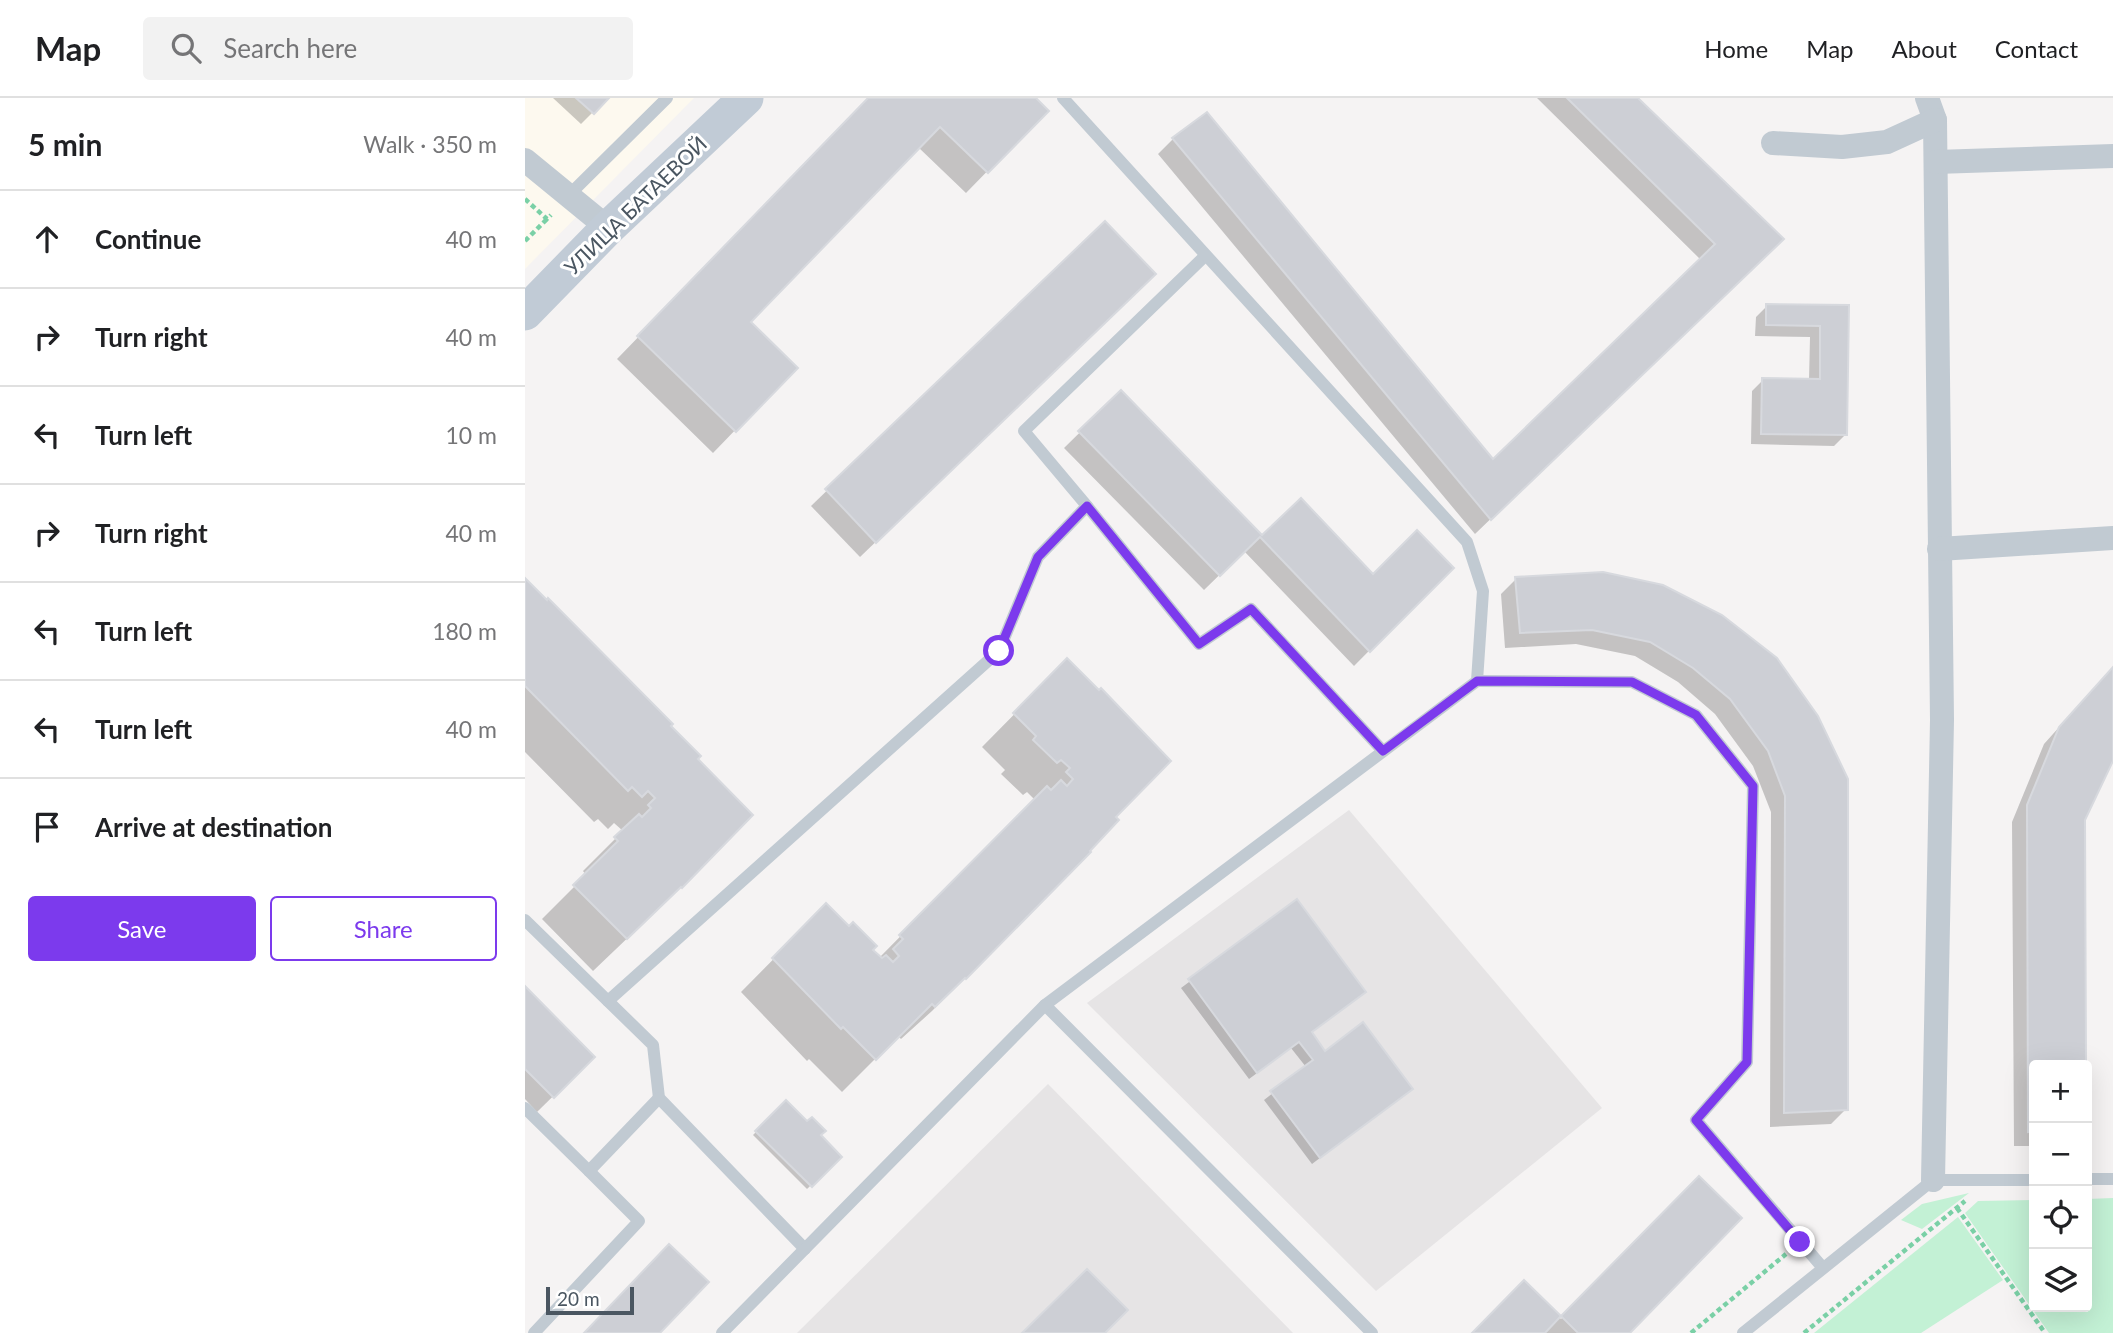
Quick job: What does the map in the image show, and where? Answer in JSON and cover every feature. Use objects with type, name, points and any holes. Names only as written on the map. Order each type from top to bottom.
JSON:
[{"type":"main road","name":"УЛИЦА БАТАЕВОЙ","points":[[525,313],[608,228],[746,98]]},
{"type":"street","points":[[1773,144],[1842,147],[1887,142],[1931,109]]},
{"type":"street","points":[[1931,109],[1936,162],[1942,720],[1933,1180]]},
{"type":"street","points":[[1936,162],[2113,156]]},
{"type":"street","points":[[525,160],[608,228]]},
{"type":"street","points":[[1939,549],[2113,538]]},
{"type":"lane","points":[[568,196],[667,98]]},
{"type":"lane","points":[[1063,98],[1467,542],[1483,591],[1477,681]]},
{"type":"lane","points":[[1205,256],[1024,430],[1199,644],[1251,609],[1383,751]]},
{"type":"lane","points":[[608,1001],[999,651],[1038,557],[1087,506]]},
{"type":"lane","points":[[722,1333],[1045,1005],[1477,681],[1632,682],[1696,715],[1753,786],[1747,1062],[1696,1120],[1823,1268]]},
{"type":"lane","points":[[525,920],[653,1045],[659,1098],[805,1249]]},
{"type":"lane","points":[[1045,1005],[1372,1333]]},
{"type":"lane","points":[[589,1171],[659,1098]]},
{"type":"lane","points":[[525,1108],[639,1221],[534,1333]]},
{"type":"lane","points":[[2092,1179],[2113,1179]]},
{"type":"lane","points":[[1743,1333],[1933,1180],[2029,1180]]},
{"type":"path","points":[[525,241],[547,219]]},
{"type":"path","points":[[1804,1333],[1972,1196]]},
{"type":"path","points":[[1957,1208],[2045,1333]]},
{"type":"path","points":[[1691,1333],[1800,1242]]},
{"type":"shaded area","points":[[525,98],[694,98],[525,269]]},
{"type":"shaded area","points":[[1349,810],[1602,1108],[1376,1291],[1087,1003]]},
{"type":"shaded area","points":[[1048,1084],[1293,1333],[797,1333]]},
{"type":"green space","points":[[1969,1193],[1922,1229],[1901,1220],[1922,1204]]},
{"type":"green space","points":[[2113,1198],[2113,1333],[2049,1333],[2034,1312],[2092,1312],[2092,1199]]},
{"type":"green space","points":[[2029,1200],[2029,1304],[1965,1213],[1978,1201]]},
{"type":"green space","points":[[1958,1217],[2003,1280],[1921,1333],[1814,1333]]},
{"type":"building","points":[[576,98],[609,98],[594,114]]},
{"type":"building","points":[[868,98],[1036,98],[1049,111],[988,173],[940,127],[751,322],[798,368],[736,432],[637,336]]},
{"type":"building","points":[[1567,98],[1638,98],[1784,239],[1491,520],[1172,138],[1207,112],[1493,459],[1715,244]]},
{"type":"building","points":[[1105,221],[1156,274],[876,543],[825,489]]},
{"type":"building","points":[[1766,304],[1849,305],[1847,435],[1761,434],[1762,378],[1820,379],[1820,326],[1766,325]]},
{"type":"building","points":[[1121,390],[1262,535],[1301,498],[1373,574],[1417,530],[1454,568],[1370,652],[1260,537],[1220,576],[1078,431]]},
{"type":"building","points":[[1603,572],[1663,585],[1722,615],[1777,658],[1818,716],[1848,779],[1848,1110],[1784,1113],[1785,796],[1768,751],[1730,699],[1693,668],[1650,642],[1592,630],[1520,633],[1515,577]]},
{"type":"building","points":[[525,578],[673,724],[671,726],[701,756],[698,759],[753,815],[682,888],[627,939],[573,885],[618,841],[614,837],[639,814],[642,817],[651,808],[648,805],[655,798],[648,791],[642,797],[632,787],[628,791],[525,686]]},
{"type":"building","points":[[1067,658],[1099,690],[1101,688],[1171,761],[1116,817],[1119,820],[1091,852],[966,979],[935,1007],[932,1004],[876,1060],[843,1027],[841,1029],[772,958],[826,903],[849,926],[853,922],[877,946],[873,950],[882,958],[886,955],[893,962],[899,956],[893,949],[903,939],[899,935],[1047,786],[1051,790],[1061,780],[1067,786],[1073,779],[1066,772],[1070,768],[1061,760],[1057,763],[1033,740],[1036,736],[1013,713]]},
{"type":"building","points":[[2113,667],[2113,761],[2085,820],[2086,1060],[2029,1060],[2028,1132],[2027,805],[2059,727]]},
{"type":"building","points":[[1297,899],[1366,992],[1312,1032],[1325,1051],[1363,1022],[1413,1089],[1320,1158],[1270,1091],[1313,1060],[1299,1042],[1257,1073],[1188,979]]},
{"type":"building","points":[[525,986],[595,1057],[554,1098],[525,1069]]},
{"type":"building","points":[[786,1100],[807,1121],[812,1117],[826,1131],[821,1135],[842,1157],[812,1187],[755,1131]]},
{"type":"building","points":[[1699,1176],[1742,1218],[1630,1333],[1578,1333],[1561,1316]]},
{"type":"building","points":[[669,1244],[709,1282],[660,1333],[584,1333]]},
{"type":"building","points":[[1087,1269],[1128,1310],[1105,1333],[1022,1333]]},
{"type":"building","points":[[1524,1280],[1561,1316],[1545,1333],[1472,1333]]},
{"type":"route","points":[[999,651],[1038,557],[1087,506],[1199,644],[1251,609],[1383,751],[1477,681],[1632,682],[1696,715],[1753,786],[1747,1062],[1696,1120],[1800,1242]]}]
